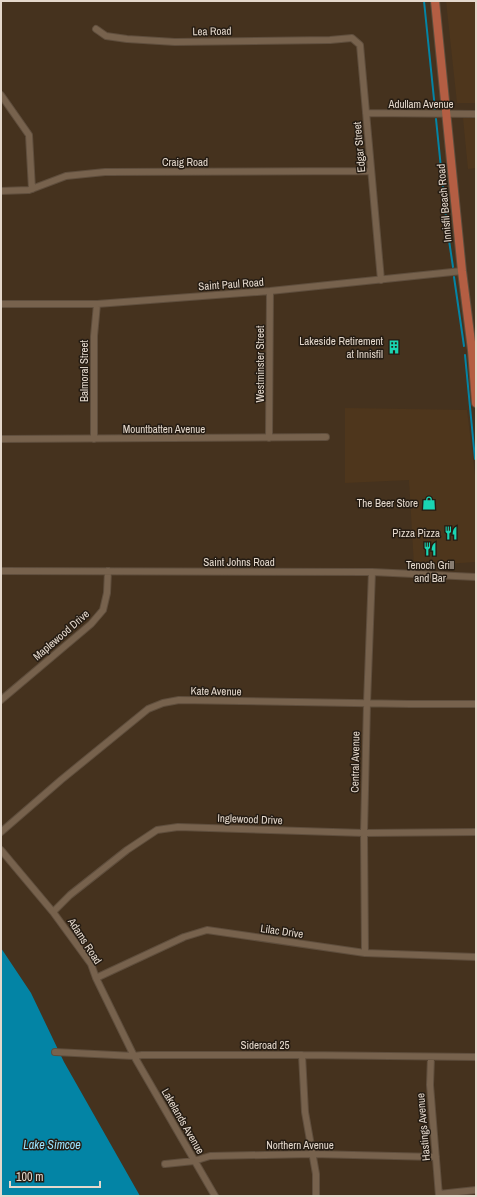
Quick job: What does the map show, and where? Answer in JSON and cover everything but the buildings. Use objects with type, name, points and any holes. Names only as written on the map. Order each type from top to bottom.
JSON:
[{"type":"main road","name":"Innisfil Beach Road","points":[[435,1],[462,271],[472,350],[476,403]]},
{"type":"street","name":"Lea Road","points":[[96,29],[106,36],[175,42],[330,40]]},
{"type":"street","name":"Edgar Street","points":[[330,40],[352,38],[360,45],[381,280]]},
{"type":"street","points":[[1,95],[29,135],[32,189]]},
{"type":"street","name":"Adullam Avenue","points":[[366,113],[476,114]]},
{"type":"street","name":"Craig Road","points":[[1,191],[29,190],[66,176],[105,172],[371,171]]},
{"type":"street","name":"Saint Paul Road","points":[[1,304],[97,304],[270,291],[462,271]]},
{"type":"street","name":"Westminster Street","points":[[270,291],[270,438]]},
{"type":"street","name":"Balmoral Street","points":[[94,439],[94,336],[97,304]]},
{"type":"street","name":"Mountbatten Avenue","points":[[1,439],[326,437]]},
{"type":"street","name":"Saint Johns Road","points":[[1,571],[372,572],[476,577]]},
{"type":"street","name":"Maplewood Drive","points":[[1,700],[91,624],[103,610],[107,593],[108,571]]},
{"type":"street","name":"Central Avenue","points":[[364,953],[366,703],[372,572]]},
{"type":"street","name":"Kate Avenue","points":[[1,832],[61,780],[148,709],[162,703],[179,700],[476,704]]},
{"type":"street","name":"Inglewood Drive","points":[[53,912],[70,896],[127,850],[157,830],[178,827],[364,834],[476,832]]},
{"type":"street","name":"Adams Road","points":[[1,850],[53,912],[90,964],[134,1056]]},
{"type":"street","name":"Lilac Drive","points":[[96,978],[184,937],[207,930],[364,953],[476,957]]},
{"type":"street","name":"Sideroad 25","points":[[55,1052],[134,1056],[302,1055],[476,1057]]},
{"type":"street","points":[[302,1055],[305,1112],[316,1174],[316,1196]]},
{"type":"street","name":"Lakelands Avenue","points":[[134,1056],[215,1196]]},
{"type":"street","name":"Hastings Avenue","points":[[430,1057],[430,1085],[439,1195]]},
{"type":"street","name":"Northern Avenue","points":[[165,1164],[194,1161],[210,1156],[312,1154],[436,1157]]},
{"type":"street","points":[[439,1195],[476,1190]]},
{"type":"shaded area","points":[[446,1],[476,1],[476,103],[457,103]]},
{"type":"shaded area","points":[[463,118],[476,118],[476,168],[468,169]]},
{"type":"shaded area","points":[[345,408],[467,410],[476,483],[476,562],[414,566],[409,480],[345,483]]},
{"type":"water","name":"Lake Simcoe","points":[[1,948],[31,993],[64,1062],[140,1196],[1,1196]]},
{"type":"waterway","points":[[424,1],[435,109]]},
{"type":"waterway","points":[[436,119],[447,227],[453,267]]},
{"type":"waterway","points":[[454,277],[464,346]]},
{"type":"waterway","points":[[465,355],[475,459]]},
{"type":"place","name":"Lakeside Retirement at Innisfil","points":[[394,347]]},
{"type":"place","name":"The Beer Store","points":[[429,503]]},
{"type":"place","name":"Pizza Pizza","points":[[451,533]]},
{"type":"place","name":"Tenoch Grill and Bar","points":[[430,549]]}]
